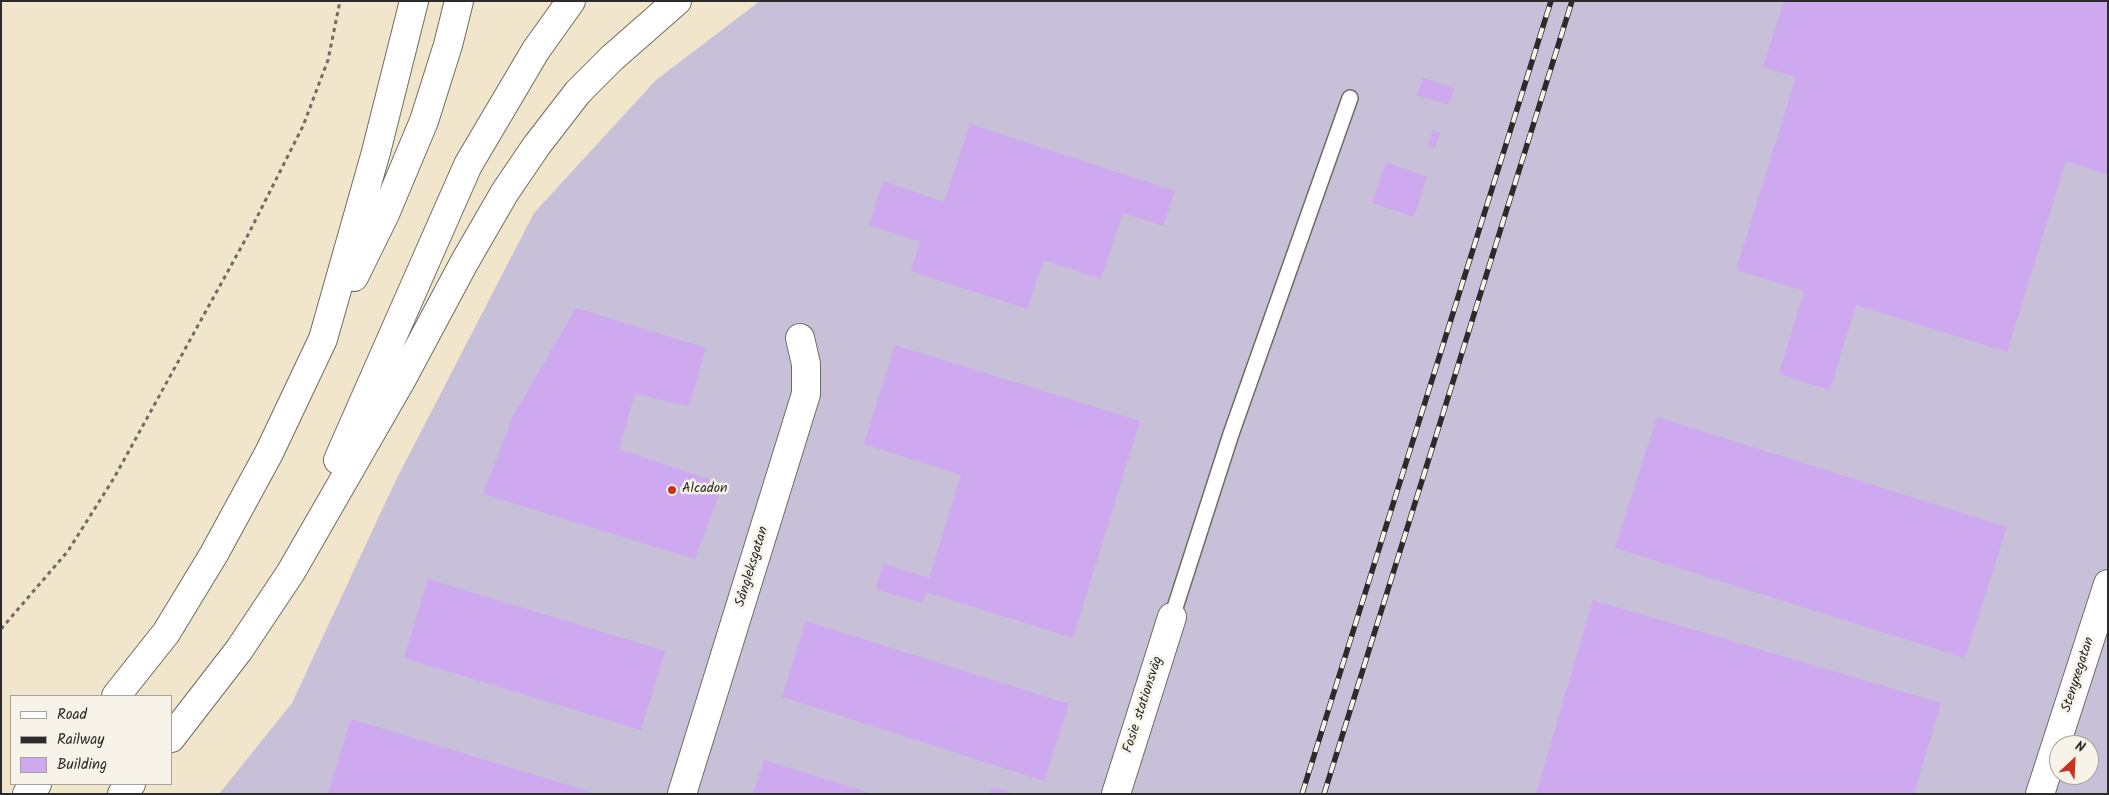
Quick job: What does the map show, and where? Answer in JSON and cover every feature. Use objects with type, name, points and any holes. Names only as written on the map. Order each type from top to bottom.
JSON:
[{"type":"main road","points":[[323,338],[376,152],[414,1]]},
{"type":"main road","points":[[117,695],[166,633],[214,554],[269,452],[385,214],[424,121],[448,45],[459,1]]},
{"type":"main road","points":[[291,572],[378,367],[468,165],[536,50],[571,1]]},
{"type":"main road","points":[[172,737],[240,650],[291,572],[403,377],[464,263],[516,176],[578,92],[612,58],[678,1]]},
{"type":"main road","name":"Sångleksgatan","points":[[682,794],[806,394],[806,364],[800,338]]},
{"type":"main road","name":"Stenyxegatan","points":[[2040,794],[2108,584]]},
{"type":"main road","name":"Fosie stationsväg","points":[[1116,794],[1172,617]]},
{"type":"main road","points":[[26,794],[35,785]]},
{"type":"lane","points":[[1172,617],[1231,434],[1350,98]]},
{"type":"path","points":[[1,629],[68,551],[114,478],[249,232],[303,126],[328,60],[340,1]]},
{"type":"shaded area","points":[[760,1],[2108,1],[2108,794],[219,794],[292,703],[395,482],[534,213],[656,80]]},
{"type":"building","points":[[1784,1],[2108,1],[2108,175],[2066,161],[2007,352],[1856,305],[1830,390],[1779,374],[1804,291],[1736,270],[1796,77],[1763,67]]},
{"type":"building","points":[[1423,78],[1454,88],[1449,105],[1417,95]]},
{"type":"building","points":[[970,124],[1175,191],[1163,226],[1123,213],[1101,279],[1044,260],[1027,309],[911,271],[920,242],[869,225],[883,181],[944,202]]},
{"type":"building","points":[[1433,130],[1440,133],[1435,148],[1428,145]]},
{"type":"building","points":[[1386,162],[1427,177],[1414,217],[1372,203]]},
{"type":"building","points":[[576,308],[706,348],[689,406],[635,394],[619,449],[723,484],[695,559],[483,494],[513,416]]},
{"type":"building","points":[[895,345],[1140,421],[1073,638],[926,592],[922,603],[876,589],[883,564],[929,578],[961,475],[864,444]]},
{"type":"building","points":[[1657,417],[2007,527],[1965,658],[1615,548]]},
{"type":"building","points":[[428,579],[665,651],[641,730],[404,658]]},
{"type":"building","points":[[1593,600],[1941,703],[1914,794],[1536,794]]},
{"type":"building","points":[[806,621],[1069,704],[1044,781],[782,697]]},
{"type":"building","points":[[351,719],[594,793],[594,794],[328,794]]},
{"type":"building","points":[[764,760],[870,793],[870,794],[753,794]]},
{"type":"building","points":[[992,787],[1012,793],[990,794]]},
{"type":"railway","points":[[1302,794],[1551,1]]},
{"type":"railway","points":[[1324,794],[1572,1]]},
{"type":"place","name":"Alcadon","points":[[672,490]]}]
